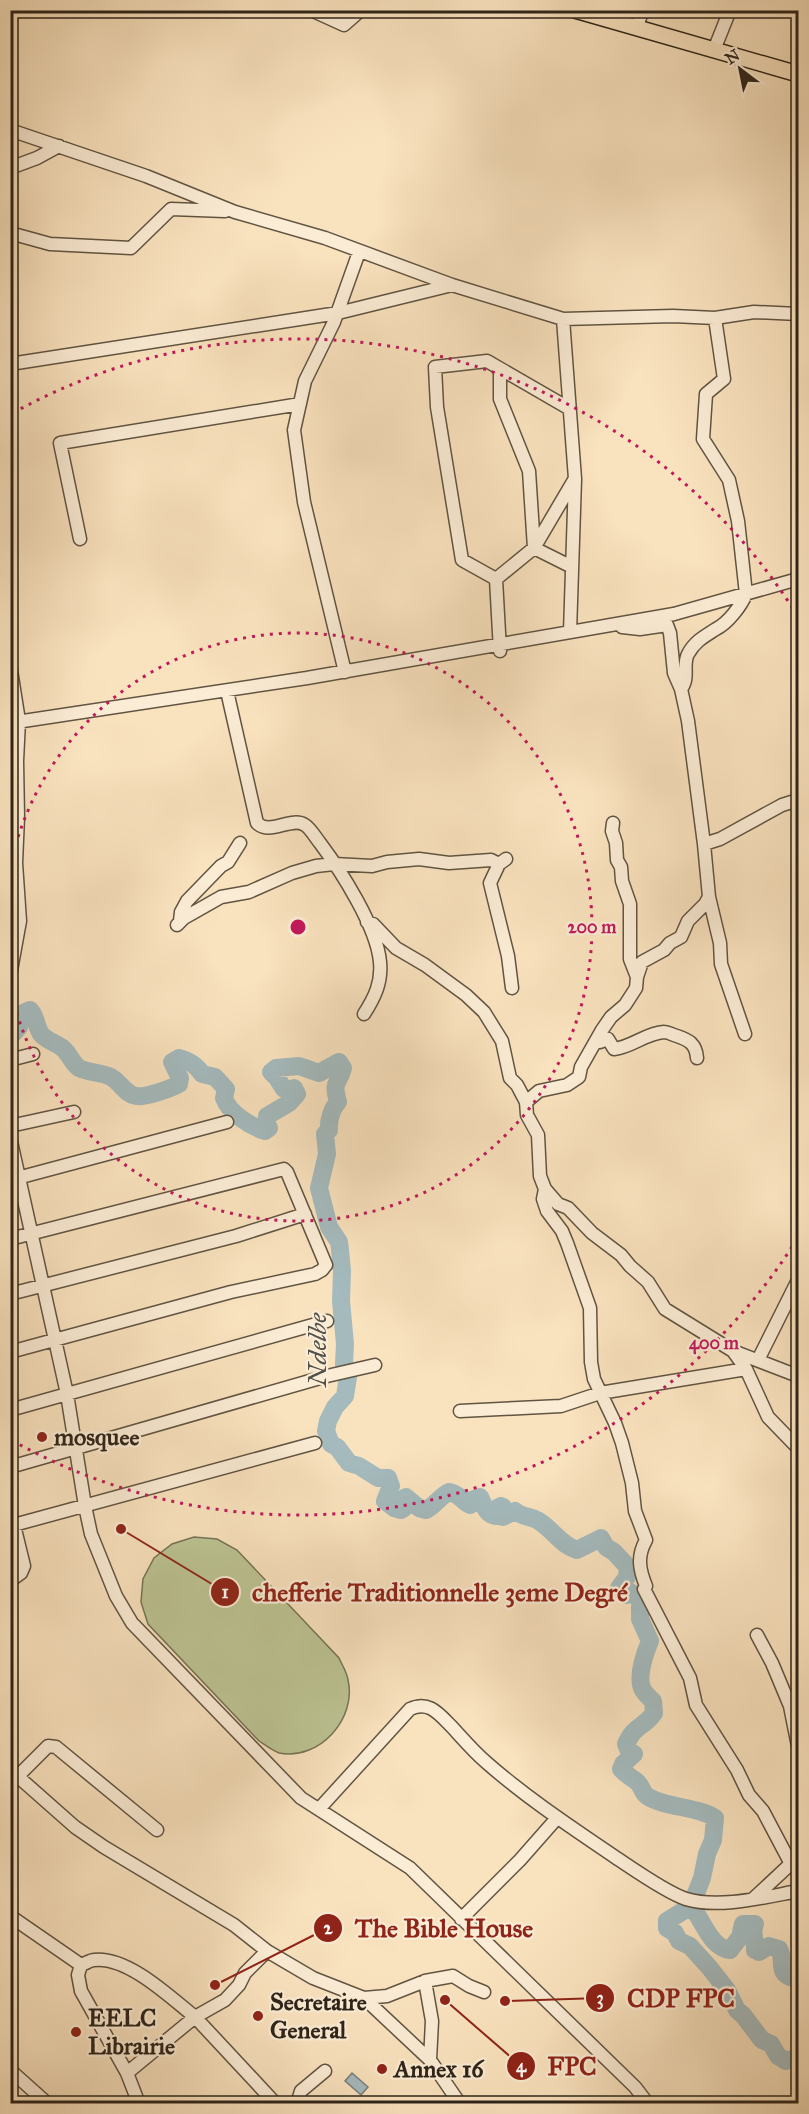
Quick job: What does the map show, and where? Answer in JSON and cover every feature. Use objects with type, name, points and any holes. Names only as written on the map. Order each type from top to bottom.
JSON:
[{"type":"main road","points":[[575,10],[798,74]]},
{"type":"street","points":[[311,10],[344,25],[361,10]]},
{"type":"street","points":[[636,28],[643,10]]},
{"type":"street","points":[[714,50],[730,10]]},
{"type":"street","points":[[10,130],[146,176],[236,212],[325,238],[452,285],[563,319],[673,316],[715,318],[754,312],[798,314]]},
{"type":"street","points":[[10,168],[58,147]]},
{"type":"street","points":[[10,233],[50,244],[131,248],[171,209],[236,212]]},
{"type":"street","points":[[345,672],[304,502],[294,430],[305,381],[338,313],[359,252]]},
{"type":"street","points":[[10,364],[338,313],[452,285]]},
{"type":"street","points":[[681,689],[686,681],[688,655],[706,633],[717,629],[726,621],[746,594],[738,520],[729,480],[703,439],[706,394],[724,378],[715,318]]},
{"type":"street","points":[[563,319],[575,479],[570,632]]},
{"type":"street","points":[[496,579],[462,560],[437,407],[435,367],[487,361],[570,409]]},
{"type":"street","points":[[500,369],[500,399],[529,471],[534,548]]},
{"type":"street","points":[[80,539],[60,443],[300,404]]},
{"type":"street","points":[[496,579],[534,548],[575,479]]},
{"type":"street","points":[[534,548],[572,567]]},
{"type":"street","points":[[496,579],[500,648]]},
{"type":"street","points":[[15,722],[500,648],[570,632],[674,614],[798,579]]},
{"type":"street","points":[[612,625],[640,629],[667,625],[670,633],[674,673],[681,689],[688,720],[709,897],[720,943],[721,964],[745,1034]]},
{"type":"street","points":[[10,664],[15,722],[16,863],[20,921],[10,976]]},
{"type":"street","points":[[227,691],[256,823],[266,828],[304,824],[334,864],[367,921],[380,960],[380,981],[374,999],[364,1014]]},
{"type":"street","points":[[704,844],[720,839],[782,805],[798,800]]},
{"type":"street","points":[[613,824],[617,860],[621,867],[622,881],[630,904],[632,937],[630,959],[637,977]]},
{"type":"street","points":[[240,843],[228,862],[220,866],[187,901],[181,912],[179,923],[221,897],[249,892],[303,870],[334,864],[372,866],[419,859],[455,863],[503,861],[490,883],[508,956],[513,988]]},
{"type":"street","points":[[526,1102],[539,1091],[567,1085],[579,1077],[581,1067],[611,1017],[625,1005],[636,988],[642,962],[681,937],[688,921],[709,897]]},
{"type":"street","points":[[367,921],[374,924],[396,948],[425,965],[484,1012],[502,1041],[510,1078],[517,1085],[526,1102],[527,1115],[538,1135],[540,1176],[545,1189],[558,1204],[568,1208],[592,1233],[621,1255],[648,1282],[665,1309],[732,1352],[798,1376]]},
{"type":"street","points":[[597,1039],[600,1042],[608,1039],[615,1049],[626,1048],[641,1040],[667,1032],[691,1042],[696,1049],[697,1058]]},
{"type":"street","points":[[10,1060],[33,1054]]},
{"type":"street","points":[[10,1126],[74,1112]]},
{"type":"street","points":[[15,1179],[227,1122]]},
{"type":"street","points":[[10,1137],[15,1179],[31,1234],[67,1394],[91,1533],[116,1596],[132,1623],[301,1798],[410,1868],[635,2087],[648,2103]]},
{"type":"street","points":[[10,1239],[279,1170],[287,1172],[326,1265],[315,1274],[231,1292],[10,1352]]},
{"type":"street","points":[[545,1189],[543,1199],[547,1211],[564,1237],[590,1308],[591,1362],[594,1379],[622,1443],[632,1483],[635,1511],[646,1540],[641,1548],[639,1570],[646,1586],[644,1589],[690,1678],[696,1706],[737,1770],[749,1795],[763,1811],[795,1860],[752,1900]]},
{"type":"street","points":[[10,1294],[236,1236],[305,1214]]},
{"type":"street","points":[[758,1360],[798,1280]]},
{"type":"street","points":[[10,1410],[327,1321]]},
{"type":"street","points":[[732,1352],[746,1369],[768,1417],[798,1448]]},
{"type":"street","points":[[10,1467],[339,1373],[375,1365]]},
{"type":"street","points":[[460,1411],[561,1406],[600,1393],[746,1369]]},
{"type":"street","points":[[10,1581],[21,1573],[24,1566],[12,1525],[315,1443]]},
{"type":"street","points":[[757,1635],[772,1663],[790,1706],[798,1746]]},
{"type":"street","points":[[319,1809],[410,1709],[418,1705],[438,1713],[486,1762],[557,1818],[638,1872],[684,1898],[703,1903],[752,1900],[798,1892]]},
{"type":"street","points":[[13,1773],[21,1773],[48,1746],[56,1747],[156,1830]]},
{"type":"street","points":[[13,1773],[75,1827],[104,1847],[234,1925],[267,1951],[313,1978],[364,1998],[430,2060],[460,2103]]},
{"type":"street","points":[[461,1919],[520,1860],[557,1818]]},
{"type":"street","points":[[10,1916],[81,1965]]},
{"type":"street","points":[[127,2073],[195,2017],[225,2000],[238,1985],[244,1973],[267,1951]]},
{"type":"street","points":[[81,1965],[94,1960],[112,1962],[137,1972],[195,2017],[270,2102]]},
{"type":"street","points":[[81,1965],[78,1975],[81,1991],[127,2073],[139,2103]]},
{"type":"street","points":[[364,1998],[387,1996],[426,1981],[453,1976],[484,1992]]},
{"type":"street","points":[[426,1981],[432,2021],[430,2060]]},
{"type":"street","points":[[10,2070],[15,2082],[48,2103]]},
{"type":"street","points":[[297,2103],[301,2091],[325,2071]]},
{"type":"green space","points":[[194,1537],[217,1539],[237,1550],[339,1658],[348,1680],[347,1709],[332,1734],[321,1743],[294,1754],[279,1753],[259,1741],[148,1624],[141,1602],[143,1579],[154,1558],[172,1544]]},
{"type":"shaded area","points":[[352,2073],[368,2087],[361,2095],[345,2081]]},
{"type":"waterway","name":"Ndelbe","points":[[10,1037],[19,1027],[21,1014],[30,1010],[41,1034],[64,1049],[79,1068],[111,1077],[129,1093],[136,1096],[152,1094],[179,1084],[180,1078],[172,1062],[179,1058],[182,1059],[195,1066],[202,1074],[215,1077],[226,1089],[224,1098],[230,1109],[253,1126],[265,1131],[269,1128],[266,1123],[267,1116],[289,1103],[297,1094],[294,1088],[284,1089],[271,1072],[276,1068],[299,1066],[319,1073],[339,1062],[343,1068],[336,1086],[338,1102],[331,1115],[329,1130],[325,1134],[327,1154],[319,1188],[329,1227],[339,1242],[345,1344],[344,1364],[348,1377],[345,1396],[335,1407],[328,1421],[326,1431],[331,1444],[337,1447],[349,1463],[359,1466],[378,1478],[388,1478],[391,1486],[385,1501],[394,1508],[401,1510],[404,1508],[402,1500],[406,1497],[419,1508],[426,1510],[449,1492],[470,1505],[474,1503],[474,1499],[480,1497],[490,1514],[496,1516],[497,1508],[501,1506],[503,1517],[515,1511],[542,1523],[571,1548],[577,1550],[601,1538],[606,1547],[628,1567],[627,1577],[619,1588],[626,1595],[632,1593],[640,1600],[640,1619],[650,1641],[640,1679],[644,1691],[653,1701],[654,1713],[629,1738],[626,1744],[629,1751],[634,1754],[621,1769],[638,1783],[645,1795],[654,1800],[699,1811],[715,1818],[713,1840],[691,1906],[717,1944],[730,1950],[740,1937],[743,1924],[755,1924],[753,1931],[755,1950],[759,1952],[769,1946],[779,1949],[782,1968],[786,1975],[790,1977],[798,1969]]},
{"type":"waterway","points":[[691,1906],[667,1921],[667,1928],[675,1933],[679,1941],[690,1946],[709,1967],[727,1990],[737,2010],[762,2040],[771,2044],[778,2056],[786,2061],[795,2058],[798,2061]]},
{"type":"place","name":"mosquee","points":[[42,1437]]},
{"type":"place","name":"chefferie Traditionnelle 3eme Degré","points":[[121,1529]]},
{"type":"place","name":"The Bible House","points":[[215,1985]]},
{"type":"place","name":"FPC","points":[[445,2000]]},
{"type":"place","name":"CDP FPC","points":[[505,2001]]},
{"type":"place","name":"Secretaire General","points":[[258,2016]]},
{"type":"place","name":"EELC Librairie","points":[[76,2032]]},
{"type":"place","name":"Annex 16","points":[[382,2069]]}]
